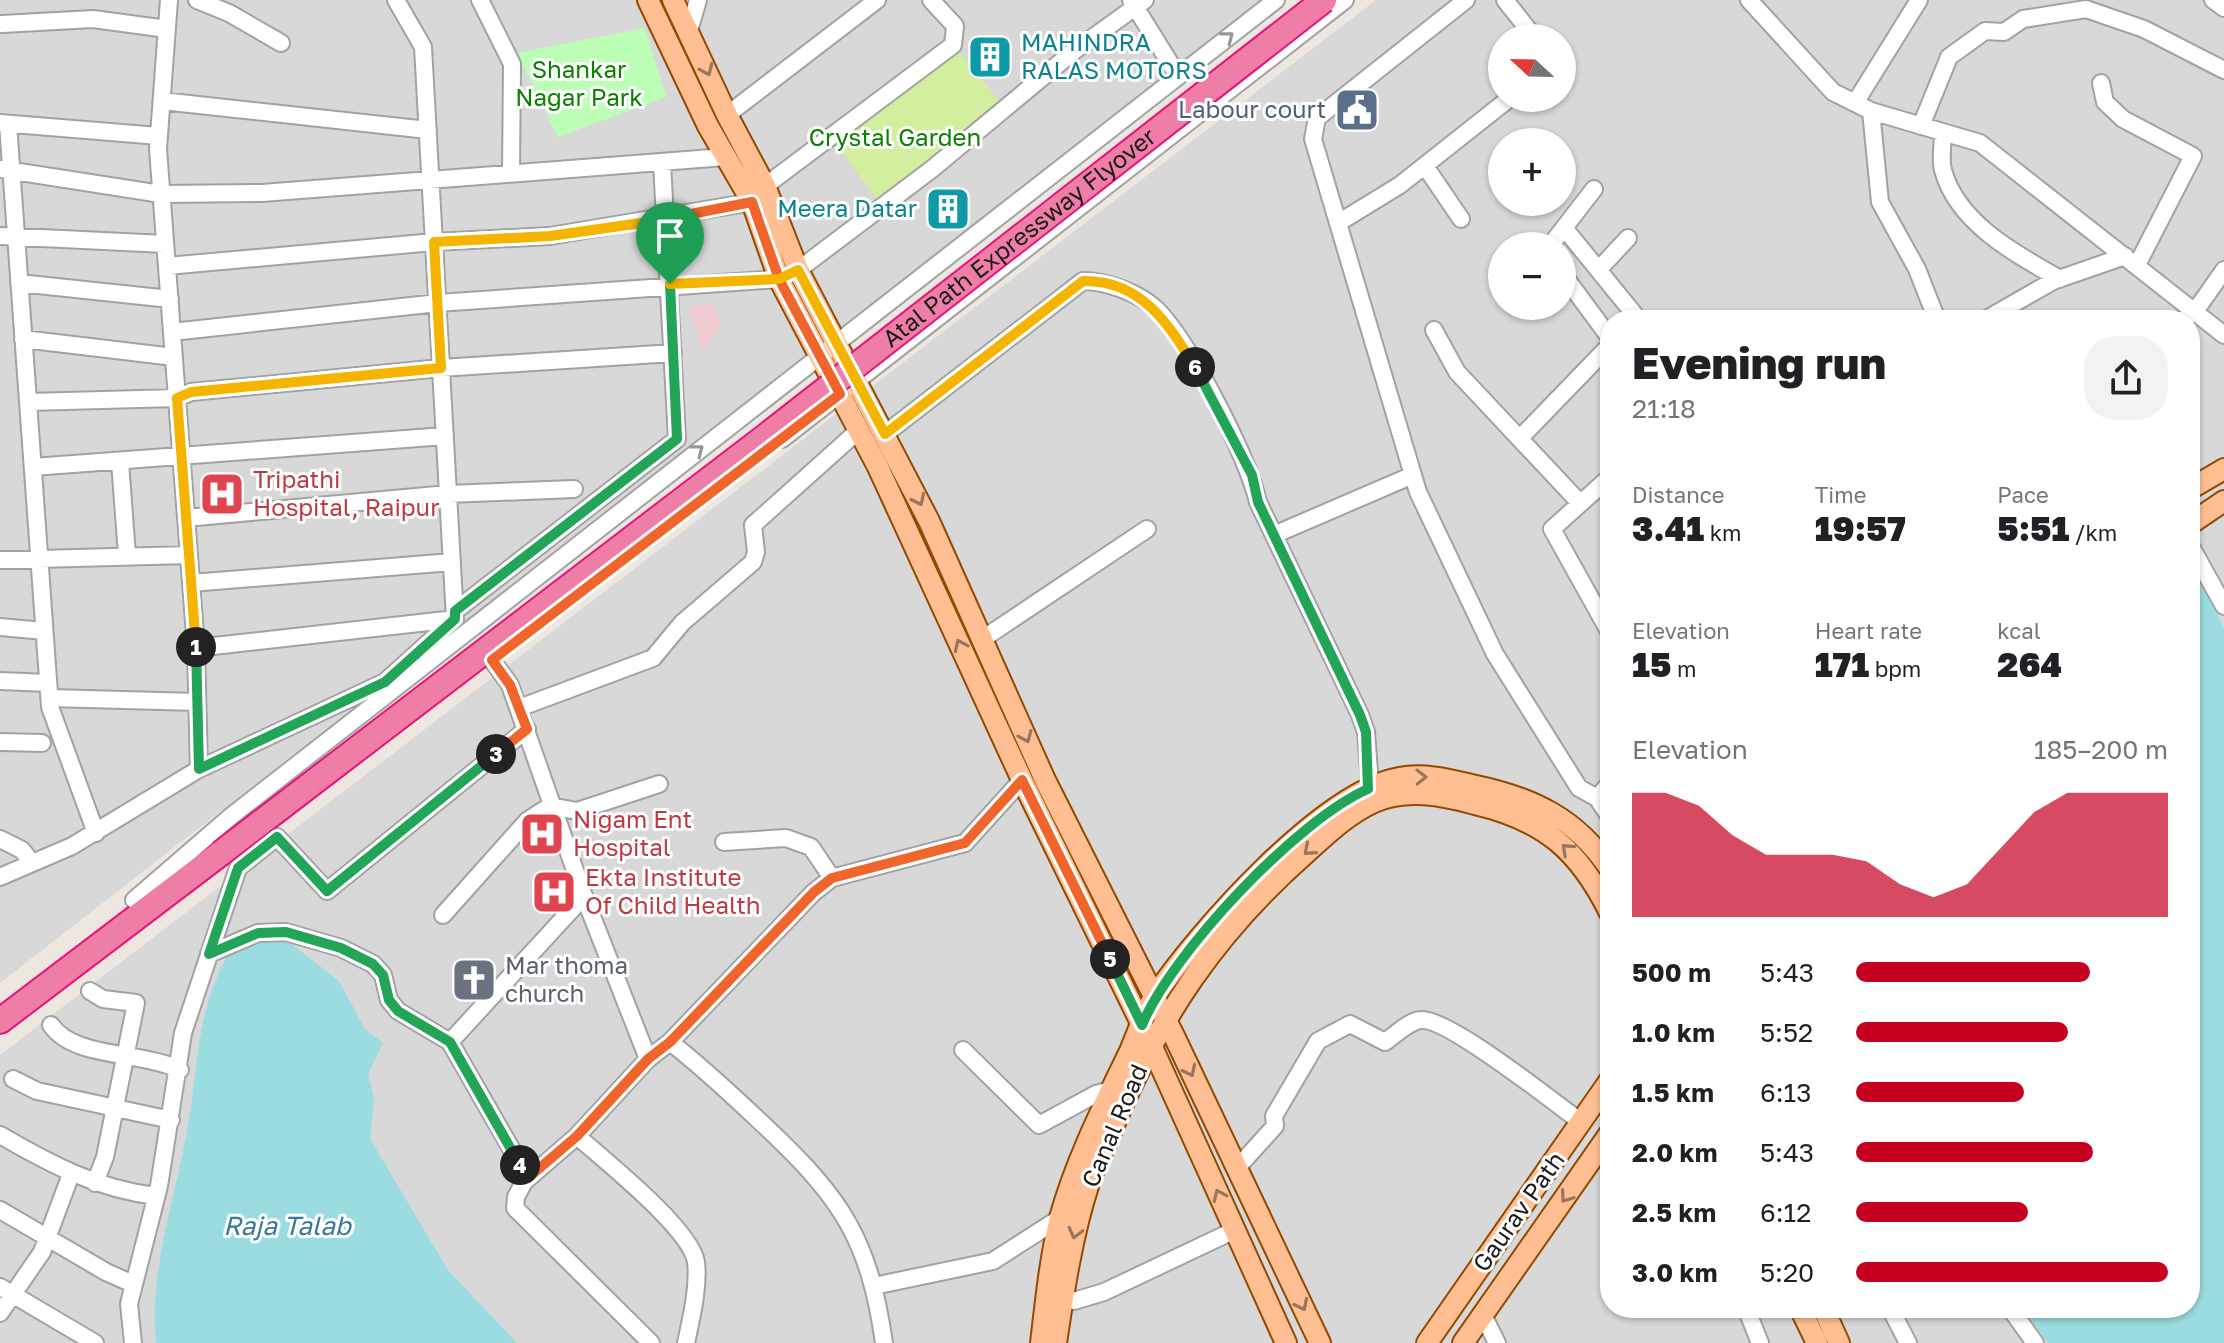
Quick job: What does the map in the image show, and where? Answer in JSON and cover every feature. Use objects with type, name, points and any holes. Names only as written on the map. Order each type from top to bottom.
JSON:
[{"type":"highway","name":"Atal Path Expressway Flyover","points":[[138,907],[1299,0]]},
{"type":"highway","name":"Atal Path Expressway Flyover","points":[[216,847],[766,436],[1324,0]]},
{"type":"highway","points":[[0,1002],[138,907]]},
{"type":"highway","points":[[0,1021],[138,907]]},
{"type":"main road","points":[[648,0],[725,157],[758,194],[779,279],[827,349],[848,388],[885,434],[897,457],[984,638],[1045,780],[1154,997],[1320,1343]]},
{"type":"main road","points":[[673,0],[727,115],[758,194],[798,270],[827,349]]},
{"type":"main road","points":[[848,388],[859,430],[1022,780],[1147,1034],[1286,1343]]},
{"type":"main road","points":[[878,467],[897,457]]},
{"type":"main road","points":[[2200,483],[2224,469]]},
{"type":"main road","points":[[2200,517],[2224,501]]},
{"type":"main road","points":[[1041,1343],[1060,1218],[1072,1181],[1111,1090],[1147,1034],[1154,997],[1228,906],[1312,824],[1350,797],[1371,796],[1398,778],[1434,777],[1525,797],[1582,835],[1600,857]]},
{"type":"main road","name":"Canal Road","points":[[1056,1343],[1074,1236],[1090,1179],[1147,1034],[1164,1018],[1242,914],[1371,796],[1428,794],[1493,808],[1530,821],[1571,851],[1592,877],[1600,893]]},
{"type":"main road","name":"Gaurav Path","points":[[1427,1343],[1600,1094]]},
{"type":"main road","points":[[1463,1343],[1600,1147]]},
{"type":"main road","points":[[1805,1318],[1817,1343]]},
{"type":"main road","points":[[1828,1318],[1839,1343]]},
{"type":"street","points":[[169,0],[159,136],[161,194],[196,648],[199,769]]},
{"type":"street","points":[[197,0],[229,13],[281,43]]},
{"type":"street","points":[[396,0],[423,47],[455,615]]},
{"type":"street","points":[[480,0],[512,64],[511,173]]},
{"type":"street","points":[[689,31],[698,0]]},
{"type":"street","points":[[727,115],[877,0]]},
{"type":"street","points":[[167,266],[434,242],[550,236],[666,219],[758,194],[953,45],[955,26],[931,0]]},
{"type":"street","points":[[138,907],[230,817],[1276,0]]},
{"type":"street","points":[[138,907],[280,821],[848,388],[1345,0]]},
{"type":"street","points":[[1466,0],[1317,118],[1313,139],[1413,475],[1495,654],[1579,788],[1600,802]]},
{"type":"street","points":[[1505,0],[1524,24]]},
{"type":"street","points":[[1749,0],[1833,92],[1871,111],[1980,143],[2131,260],[2184,310]]},
{"type":"street","points":[[1855,103],[1919,0]]},
{"type":"street","points":[[2213,0],[2224,8]]},
{"type":"street","points":[[172,332],[438,303],[670,284],[779,279],[798,270],[932,169],[1137,2],[1178,76]]},
{"type":"street","points":[[1921,126],[1949,57],[1985,31],[2004,32],[2023,19],[2086,9],[2144,29],[2224,70]]},
{"type":"street","points":[[2,24],[93,19],[167,29]]},
{"type":"street","points":[[2003,310],[2060,279],[2131,260],[2193,156],[2123,119],[2105,102],[2101,83]]},
{"type":"street","points":[[162,101],[428,130]]},
{"type":"street","points":[[1871,111],[1880,202],[1917,269],[1933,310]]},
{"type":"street","points":[[1338,223],[1425,166],[1492,112]]},
{"type":"street","points":[[96,833],[49,690],[19,283],[8,237],[4,124],[159,136]]},
{"type":"street","points":[[1943,132],[1943,169],[1955,196],[1986,232],[2060,279]]},
{"type":"street","points":[[6,170],[161,194],[262,193],[725,157]]},
{"type":"street","points":[[0,877],[96,833],[199,769],[385,682],[455,615],[677,439],[662,163]]},
{"type":"street","points":[[1425,166],[1461,219]]},
{"type":"street","points":[[1562,232],[1594,189]]},
{"type":"street","points":[[1565,229],[1632,310]]},
{"type":"street","points":[[8,237],[165,244]]},
{"type":"street","points":[[1600,268],[1628,238]]},
{"type":"street","points":[[2193,310],[2224,270]]},
{"type":"street","points":[[885,434],[1083,281],[1097,281],[1157,309],[1214,400],[1252,475],[1258,502],[1276,534],[1360,715],[1366,732],[1371,796]]},
{"type":"street","points":[[19,283],[170,299]]},
{"type":"street","points":[[1576,292],[1600,324]]},
{"type":"street","points":[[2200,321],[2224,335]]},
{"type":"street","points":[[1434,330],[1457,372],[1579,502]]},
{"type":"street","points":[[23,339],[174,357]]},
{"type":"street","points":[[28,402],[177,398],[191,392],[441,368],[673,353]]},
{"type":"street","points":[[1521,437],[1600,355]]},
{"type":"street","points":[[519,708],[653,658],[682,623],[753,562],[756,552],[753,525],[859,430]]},
{"type":"street","points":[[33,467],[445,436]]},
{"type":"street","points":[[120,462],[127,555]]},
{"type":"street","points":[[1276,534],[1413,475]]},
{"type":"street","points":[[1600,485],[1552,529],[1600,615]]},
{"type":"street","points":[[186,518],[448,494],[574,489]]},
{"type":"street","points":[[984,638],[1147,529]]},
{"type":"street","points":[[0,560],[189,555]]},
{"type":"street","points":[[191,583],[452,562]]},
{"type":"street","points":[[2200,563],[2224,606]]},
{"type":"street","points":[[196,648],[455,615]]},
{"type":"street","points":[[0,627],[44,631]]},
{"type":"street","points":[[492,660],[510,685],[519,708],[584,896],[648,1059]]},
{"type":"street","points":[[0,681],[49,690],[197,702]]},
{"type":"street","points":[[133,1343],[129,1304],[156,1196],[180,1070],[183,1033],[238,868],[277,837],[327,891],[527,729]]},
{"type":"street","points":[[0,742],[42,743]]},
{"type":"street","points":[[651,1343],[515,1208],[516,1197],[528,1178],[577,1136],[648,1059],[670,1042],[814,892],[832,878],[965,843],[1022,780]]},
{"type":"street","points":[[443,915],[527,821],[553,806],[577,811],[659,784]]},
{"type":"street","points":[[1597,798],[1600,795]]},
{"type":"street","points":[[724,842],[786,838],[811,847],[832,878]]},
{"type":"street","points":[[0,839],[22,850],[32,863]]},
{"type":"street","points":[[450,1042],[584,896]]},
{"type":"street","points":[[209,954],[258,933],[286,932],[341,948],[373,964],[383,975],[389,1000],[398,1011],[450,1042],[528,1178]]},
{"type":"street","points":[[90,991],[103,999],[136,1003],[115,1110],[95,1183]]},
{"type":"street","points":[[1237,1168],[1275,1126],[1274,1116],[1318,1041],[1350,1024],[1385,1042],[1416,1021],[1426,1019],[1476,1046],[1581,1122]]},
{"type":"street","points":[[51,1025],[70,1042],[164,1062],[180,1070]]},
{"type":"street","points":[[670,1042],[717,1078],[816,1176],[841,1207],[853,1228],[874,1286],[884,1343]]},
{"type":"street","points":[[963,1050],[1039,1125],[1096,1094],[1111,1090]]},
{"type":"street","points":[[13,1079],[37,1091],[171,1120]]},
{"type":"street","points":[[0,1135],[71,1174],[120,1192],[156,1196]]},
{"type":"street","points":[[577,1136],[646,1198],[691,1248],[695,1280],[686,1343]]},
{"type":"street","points":[[0,1313],[6,1290],[42,1252],[45,1236],[71,1174]]},
{"type":"street","points":[[0,1210],[106,1272],[133,1284]]},
{"type":"street","points":[[874,1286],[993,1261],[1060,1218]]},
{"type":"street","points":[[1074,1301],[1104,1292],[1235,1230]]},
{"type":"street","points":[[6,1290],[66,1336],[95,1343]]},
{"type":"street","points":[[1483,1315],[1497,1343]]},
{"type":"street","points":[[1750,1318],[1760,1343]]},
{"type":"street","points":[[1895,1318],[1908,1343]]},
{"type":"street","points":[[2017,1318],[2035,1343]]},
{"type":"shaded area","points":[[0,0],[1261,0],[0,983]]},
{"type":"shaded area","points":[[1376,0],[2224,0],[2224,1343],[0,1343],[0,1055]]},
{"type":"shaded area","points":[[711,304],[723,321],[702,352],[690,306]]},
{"type":"green space","name":"Shankar Nagar Park","points":[[645,28],[666,97],[558,137],[517,53]]},
{"type":"green space","name":"Crystal Garden","points":[[953,45],[1001,103],[879,202],[834,141]]},
{"type":"water","points":[[2200,579],[2224,628],[2224,1343],[2048,1343],[2030,1318],[2200,1318]]},
{"type":"water","name":"Raja Talab","points":[[263,939],[289,942],[339,981],[365,1029],[383,1043],[368,1074],[374,1099],[370,1139],[448,1270],[517,1343],[156,1343],[156,1285],[160,1256],[185,1142],[208,1001],[230,954]]},
{"type":"place","name":"MAHINDRA RALAS MOTORS","points":[[990,57]]},
{"type":"place","name":"Labour court","points":[[1357,110]]},
{"type":"place","name":"Meera Datar","points":[[948,209]]},
{"type":"place","name":"Tripathi Hospital, Raipur","points":[[222,494]]},
{"type":"place","name":"Nigam Ent Hospital","points":[[542,834]]},
{"type":"place","name":"Ekta Institute Of Child Health","points":[[554,892]]},
{"type":"place","name":"Mar thoma church","points":[[474,980]]},
{"type":"route","points":[[670,284],[677,439],[455,611],[455,619],[385,682],[199,769],[196,648],[177,398],[191,392],[441,368],[434,242],[550,236],[666,219],[752,202],[779,279],[840,394],[492,660],[510,685],[527,729],[327,891],[277,837],[238,868],[209,954],[258,933],[286,932],[341,948],[373,964],[383,975],[389,1000],[398,1011],[437,1031],[450,1042],[528,1178],[577,1136],[648,1059],[670,1042],[814,892],[832,878],[965,843],[1022,780],[1142,1025],[1154,997],[1228,906],[1312,824],[1350,797],[1368,789],[1366,732],[1360,715],[1276,534],[1258,502],[1252,475],[1207,387],[1157,309],[1118,288],[1097,281],[1083,281],[885,434],[798,270],[779,279],[670,284]]}]
